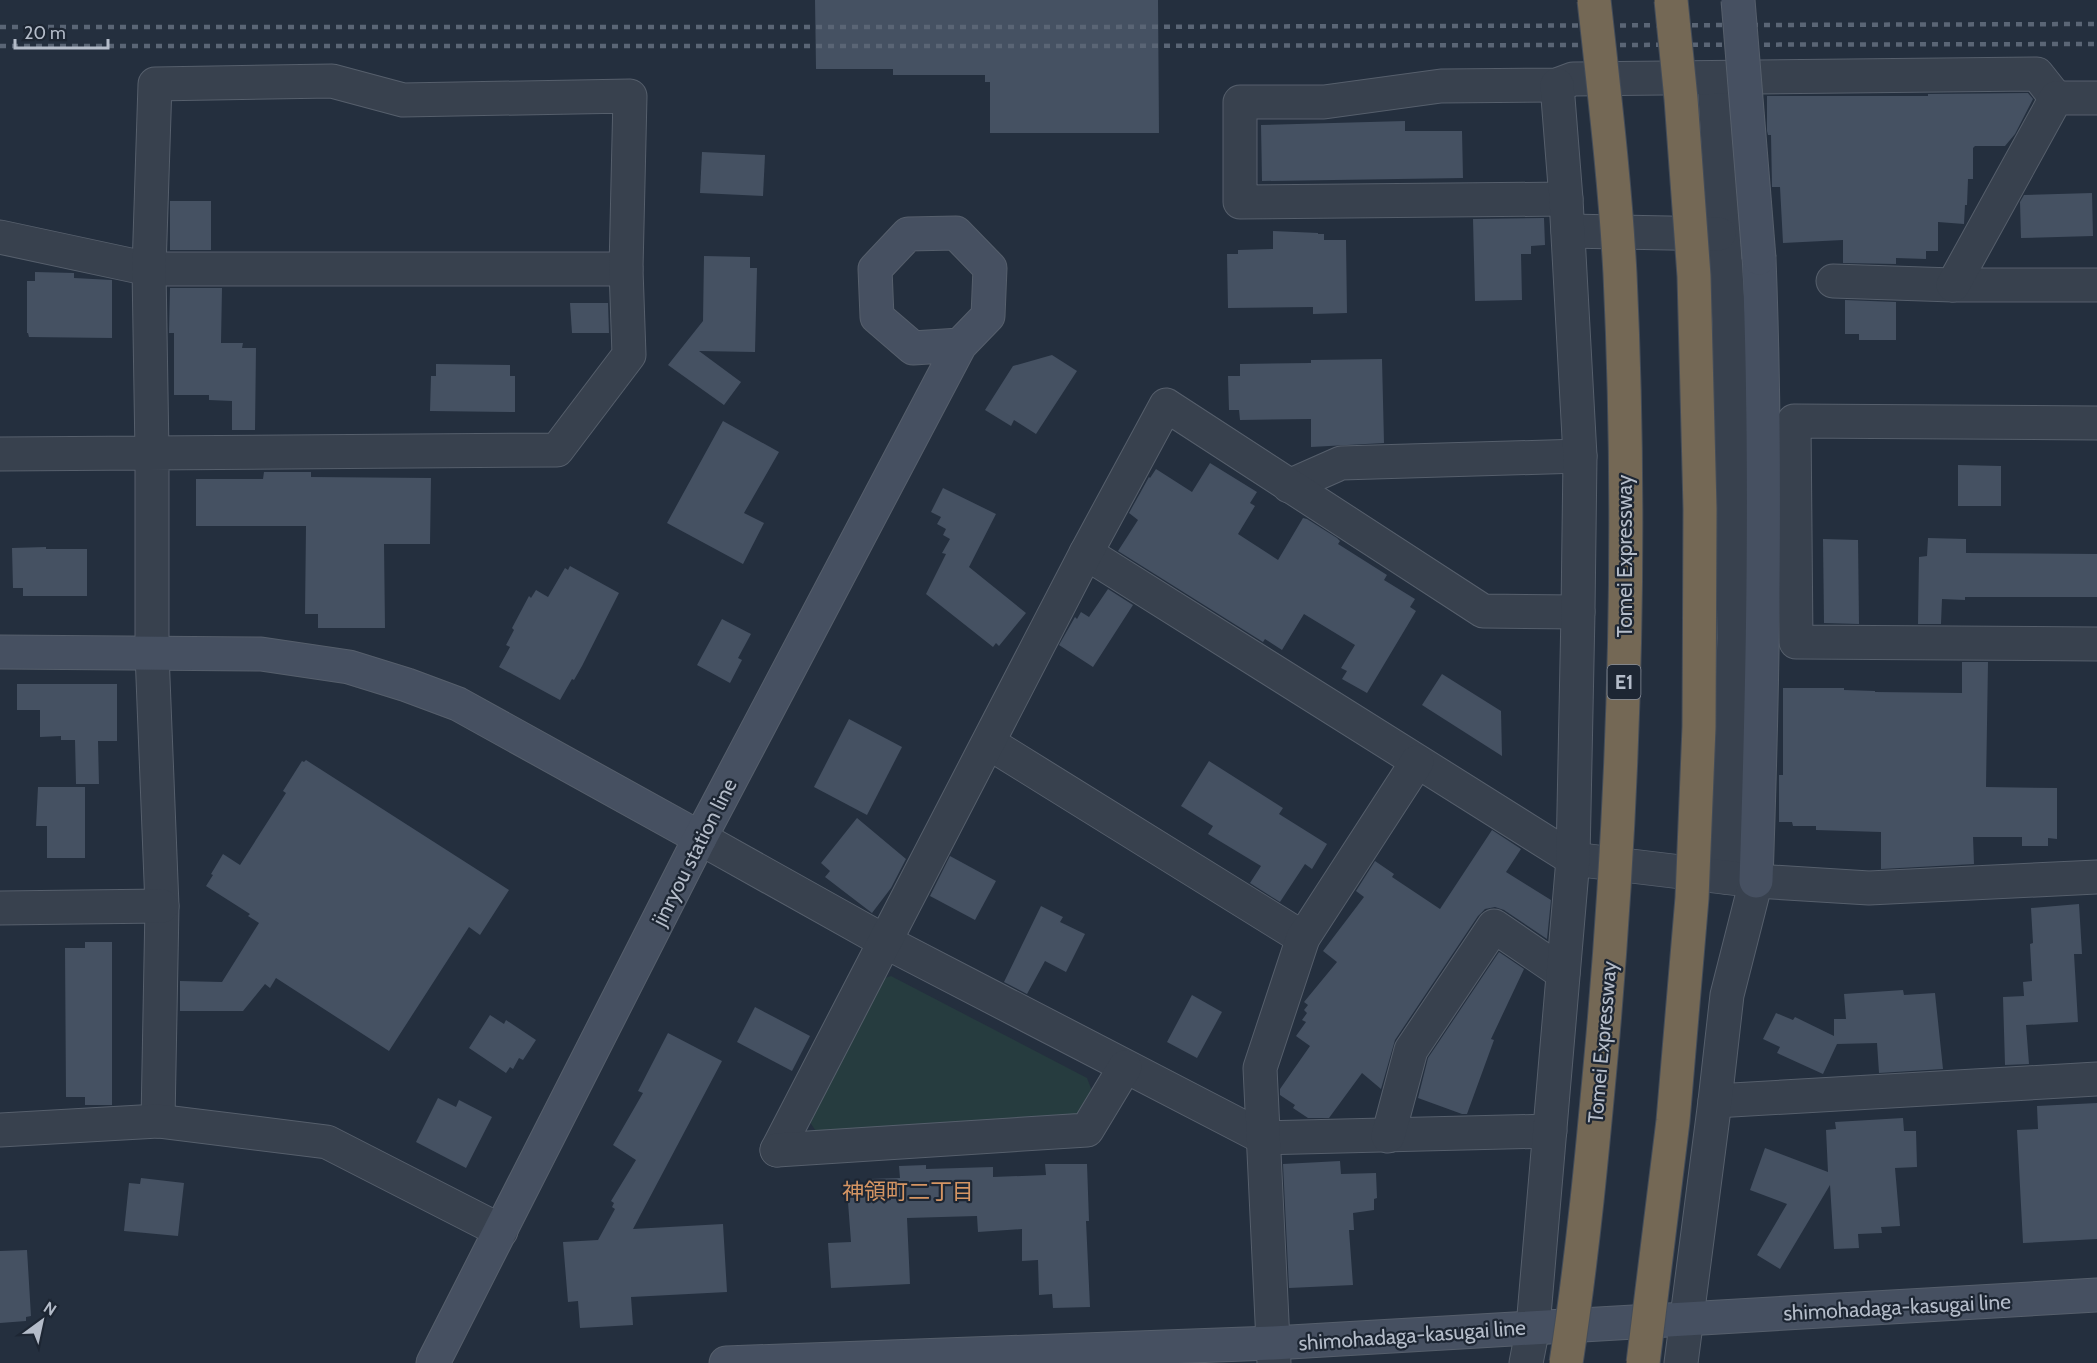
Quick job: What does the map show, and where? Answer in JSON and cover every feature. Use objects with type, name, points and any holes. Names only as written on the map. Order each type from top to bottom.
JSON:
[{"type":"highway","name":"Tomei Expressway","points":[[1566,1363],[1595,1128],[1609,965],[1623,716],[1626,513],[1620,272],[1594,0]]},
{"type":"highway","points":[[1643,1363],[1673,1121],[1692,898],[1699,727],[1700,509],[1694,276],[1682,99],[1671,0]]},
{"type":"main road","points":[[1738,0],[1759,258],[1764,456],[1764,656],[1741,879]]},
{"type":"main road","name":"jinryou station line","points":[[433,1363],[700,838],[960,345]]},
{"type":"main road","points":[[0,652],[261,654],[349,667],[458,704],[700,838]]},
{"type":"main road","name":"shimohadaga-kasugai line","points":[[726,1363],[1274,1353],[1533,1327],[2097,1295]]},
{"type":"street","points":[[1725,234],[1567,215],[1240,202],[1240,102],[1324,102],[1441,86],[1557,86],[1573,79],[2037,74],[2056,98]]},
{"type":"street","points":[[1681,1363],[1741,879],[1734,638],[1730,321],[1714,79]]},
{"type":"street","points":[[0,454],[152,454],[557,450],[628,355],[626,268],[630,96],[403,100],[332,81],[155,84],[149,269],[152,454],[152,653],[162,906],[158,1121]]},
{"type":"street","points":[[1526,1363],[1533,1327],[1573,860],[1580,456],[1567,215],[1557,86]]},
{"type":"street","points":[[2056,98],[2097,98]]},
{"type":"street","points":[[1953,285],[2056,98]]},
{"type":"street","points":[[0,237],[149,269],[626,268]]},
{"type":"street","points":[[1833,281],[1953,285],[2097,285]]},
{"type":"street","points":[[1125,1067],[1087,1130],[777,1150],[1086,553],[1166,405],[1483,611],[1578,612]]},
{"type":"street","points":[[2097,423],[1794,421],[1796,642],[2097,645]]},
{"type":"street","points":[[1289,486],[1341,463],[1580,456]]},
{"type":"street","points":[[1086,553],[1573,860],[1741,879],[1869,888],[2097,878]]},
{"type":"street","points":[[989,743],[1303,938]]},
{"type":"street","points":[[1274,1353],[1260,1068],[1303,938],[1417,762]]},
{"type":"street","points":[[700,838],[884,941],[1264,1138],[1550,1131]]},
{"type":"street","points":[[0,908],[162,906]]},
{"type":"street","points":[[1388,1136],[1411,1050],[1494,926],[1563,973]]},
{"type":"street","points":[[1715,1101],[2097,1078]]},
{"type":"street","points":[[0,1130],[158,1121],[327,1142],[501,1231]]},
{"type":"green space","points":[[891,976],[1087,1078],[1092,1091],[1077,1120],[820,1137],[807,1118],[879,980]]},
{"type":"building","points":[[815,0],[1158,0],[1159,133],[990,133],[990,82],[985,82],[985,75],[893,75],[893,69],[816,69]]},
{"type":"building","points":[[2028,93],[2033,99],[2015,134],[2005,146],[1975,146],[1973,148],[1973,179],[1968,179],[1964,224],[1938,222],[1938,251],[1926,251],[1926,259],[1896,258],[1896,264],[1843,263],[1843,240],[1783,243],[1780,187],[1772,187],[1771,135],[1768,135],[1767,131],[1767,96],[1928,96],[1928,94]]},
{"type":"building","points":[[1405,121],[1405,131],[1462,131],[1463,178],[1262,181],[1261,125]]},
{"type":"building","points":[[702,152],[765,155],[763,196],[700,193]]},
{"type":"building","points":[[2092,193],[2093,236],[2021,238],[2020,202],[2024,195]]},
{"type":"building","points":[[170,201],[211,201],[211,250],[170,250]]},
{"type":"building","points":[[1544,218],[1545,245],[1531,246],[1531,254],[1521,254],[1522,300],[1475,301],[1473,219]]},
{"type":"building","points":[[1273,231],[1318,233],[1324,234],[1324,240],[1346,240],[1347,313],[1313,314],[1313,307],[1228,308],[1227,254],[1238,254],[1238,250],[1273,249]]},
{"type":"building","points":[[704,256],[750,257],[750,268],[757,268],[755,352],[699,351],[741,382],[724,405],[668,365],[703,321]]},
{"type":"building","points":[[35,272],[74,273],[74,278],[112,280],[112,338],[29,337],[27,333],[27,281],[35,281]]},
{"type":"building","points":[[170,288],[222,288],[221,343],[243,343],[242,348],[256,348],[255,430],[232,430],[232,401],[209,400],[209,395],[174,395],[174,333],[169,333]]},
{"type":"building","points":[[1845,300],[1896,302],[1896,340],[1859,340],[1859,334],[1845,334]]},
{"type":"building","points":[[570,303],[608,303],[609,333],[572,333]]},
{"type":"building","points":[[1052,355],[1077,371],[1036,434],[1014,420],[1011,426],[985,410],[1013,366]]},
{"type":"building","points":[[1382,359],[1384,443],[1311,447],[1311,419],[1240,420],[1239,410],[1229,410],[1228,376],[1240,376],[1240,364]]},
{"type":"building","points":[[436,364],[510,365],[510,376],[515,376],[515,412],[430,411],[431,376],[436,376]]},
{"type":"building","points":[[723,421],[779,452],[744,513],[764,523],[743,564],[667,523]]},
{"type":"building","points":[[1210,463],[1257,492],[1250,503],[1255,506],[1238,534],[1278,560],[1303,518],[1307,519],[1337,538],[1340,541],[1338,544],[1387,575],[1384,580],[1415,599],[1410,607],[1416,611],[1367,693],[1342,679],[1347,671],[1341,668],[1355,645],[1304,614],[1282,650],[1265,639],[1263,642],[1118,551],[1138,520],[1129,513],[1156,469],[1192,492]]},
{"type":"building","points":[[1958,465],[2001,466],[2001,506],[1958,506]]},
{"type":"building","points":[[264,472],[311,472],[311,477],[431,478],[430,544],[384,544],[385,628],[318,628],[318,614],[305,614],[306,526],[196,526],[196,479],[263,479]]},
{"type":"building","points":[[943,488],[996,514],[969,567],[1026,613],[999,646],[996,643],[993,647],[926,594],[946,554],[942,553],[950,539],[943,535],[946,529],[937,524],[941,517],[931,512]]},
{"type":"building","points":[[1928,538],[1966,539],[1966,553],[2097,554],[2097,597],[1942,599],[1941,624],[1918,624],[1919,557],[1927,556]]},
{"type":"building","points":[[1823,539],[1858,540],[1859,624],[1824,623]]},
{"type":"building","points":[[46,547],[46,549],[87,549],[87,596],[23,596],[23,588],[13,588],[12,548]]},
{"type":"building","points":[[570,566],[619,593],[582,666],[560,700],[499,667],[510,647],[506,645],[514,630],[512,628],[529,596],[531,598],[536,590],[548,597],[565,568],[568,570]]},
{"type":"building","points":[[1108,589],[1133,605],[1093,667],[1059,645],[1075,617],[1077,619],[1081,612],[1089,617]]},
{"type":"building","points":[[722,619],[751,634],[738,658],[742,660],[730,683],[697,665]]},
{"type":"building","points":[[1962,662],[1988,662],[1986,787],[2057,788],[2057,839],[2048,838],[2048,846],[2022,846],[2022,837],[1973,837],[1974,864],[1881,869],[1881,832],[1816,830],[1816,826],[1793,826],[1792,822],[1779,822],[1779,775],[1783,775],[1783,688],[1962,693]]},
{"type":"building","points":[[1442,674],[1501,711],[1502,756],[1422,705]]},
{"type":"building","points":[[17,684],[117,684],[117,741],[98,741],[99,784],[76,784],[75,740],[61,740],[61,736],[40,737],[40,710],[17,710]]},
{"type":"building","points":[[849,719],[902,747],[867,815],[814,787]]},
{"type":"building","points":[[306,760],[509,890],[480,935],[469,927],[389,1051],[276,978],[270,988],[265,984],[243,1011],[180,1011],[180,981],[222,982],[259,923],[248,916],[250,914],[206,886],[213,875],[211,874],[223,854],[240,865],[286,793],[283,791],[302,761]]},
{"type":"building","points":[[1209,761],[1283,808],[1279,814],[1327,844],[1312,869],[1305,864],[1280,902],[1250,883],[1261,866],[1208,834],[1213,826],[1181,806]]},
{"type":"building","points":[[38,787],[85,787],[85,858],[47,858],[47,826],[36,826]]},
{"type":"building","points":[[857,818],[906,859],[891,888],[872,913],[825,877],[830,871],[821,863]]},
{"type":"building","points":[[1492,830],[1521,849],[1506,872],[1551,900],[1547,939],[1504,910],[1495,907],[1485,909],[1478,916],[1395,1040],[1381,1089],[1362,1073],[1329,1118],[1308,1118],[1293,1108],[1295,1105],[1280,1095],[1280,1089],[1310,1046],[1296,1036],[1306,1022],[1302,1020],[1307,1013],[1304,1010],[1308,1005],[1304,1002],[1337,962],[1323,951],[1364,897],[1356,891],[1375,861],[1394,874],[1392,877],[1440,909]]},
{"type":"building","points":[[950,856],[996,881],[975,920],[930,896]]},
{"type":"building","points":[[2079,904],[2082,954],[2074,954],[2078,1022],[2026,1025],[2029,1064],[2005,1065],[2003,997],[2024,996],[2023,982],[2032,981],[2031,908]]},
{"type":"building","points":[[1041,906],[1063,917],[1060,922],[1085,934],[1066,972],[1045,961],[1027,994],[1004,982]]},
{"type":"building","points":[[85,942],[112,942],[112,1105],[85,1105],[85,1097],[66,1097],[65,948],[85,948]]},
{"type":"building","points":[[1499,952],[1524,969],[1491,1039],[1494,1040],[1467,1114],[1418,1098],[1428,1058]]},
{"type":"building","points":[[1903,990],[1904,995],[1935,993],[1943,1069],[1879,1073],[1877,1043],[1837,1044],[1823,1074],[1777,1053],[1780,1047],[1763,1039],[1776,1013],[1793,1020],[1795,1017],[1834,1036],[1834,1019],[1846,1019],[1844,994]]},
{"type":"building","points":[[1192,995],[1222,1012],[1197,1058],[1167,1042]]},
{"type":"building","points":[[755,1007],[810,1036],[792,1071],[737,1042]]},
{"type":"building","points":[[490,1015],[504,1024],[506,1020],[536,1040],[523,1060],[519,1058],[513,1069],[510,1067],[506,1073],[469,1048]]},
{"type":"building","points":[[668,1033],[722,1061],[633,1229],[723,1224],[727,1292],[631,1297],[633,1325],[580,1328],[578,1301],[568,1302],[563,1242],[598,1240],[615,1209],[611,1201],[636,1160],[613,1145],[643,1093],[638,1091]]},
{"type":"building","points":[[438,1098],[456,1107],[459,1100],[492,1117],[466,1168],[416,1142]]},
{"type":"building","points":[[2097,1103],[2097,1239],[2023,1243],[2017,1130],[2038,1129],[2037,1106]]},
{"type":"building","points":[[1903,1118],[1904,1131],[1916,1131],[1917,1167],[1895,1168],[1900,1226],[1881,1227],[1882,1233],[1858,1234],[1859,1248],[1834,1249],[1830,1185],[1780,1269],[1757,1255],[1787,1204],[1750,1190],[1765,1148],[1828,1172],[1826,1130],[1836,1129],[1835,1122]]},
{"type":"building","points":[[1340,1161],[1341,1174],[1376,1173],[1377,1198],[1374,1199],[1374,1210],[1353,1213],[1354,1230],[1349,1230],[1353,1285],[1289,1288],[1283,1164]]},
{"type":"building","points":[[1045,1164],[1087,1164],[1089,1221],[1086,1221],[1090,1307],[1053,1308],[1052,1294],[1039,1295],[1038,1260],[1022,1261],[1022,1229],[978,1232],[977,1216],[907,1218],[910,1284],[831,1288],[828,1243],[851,1242],[847,1189],[870,1188],[870,1179],[900,1178],[899,1166],[926,1165],[926,1169],[993,1167],[993,1177],[1046,1175]]},
{"type":"building","points":[[141,1178],[184,1183],[178,1236],[124,1231],[129,1183],[140,1184]]},
{"type":"building","points":[[27,1250],[31,1316],[26,1317],[26,1321],[0,1323],[0,1251]]},
{"type":"railway","points":[[0,27],[2097,24]]},
{"type":"railway","points":[[0,46],[2097,44]]},
{"type":"district","name":"神領町二丁目","points":[[908,1191]]}]
